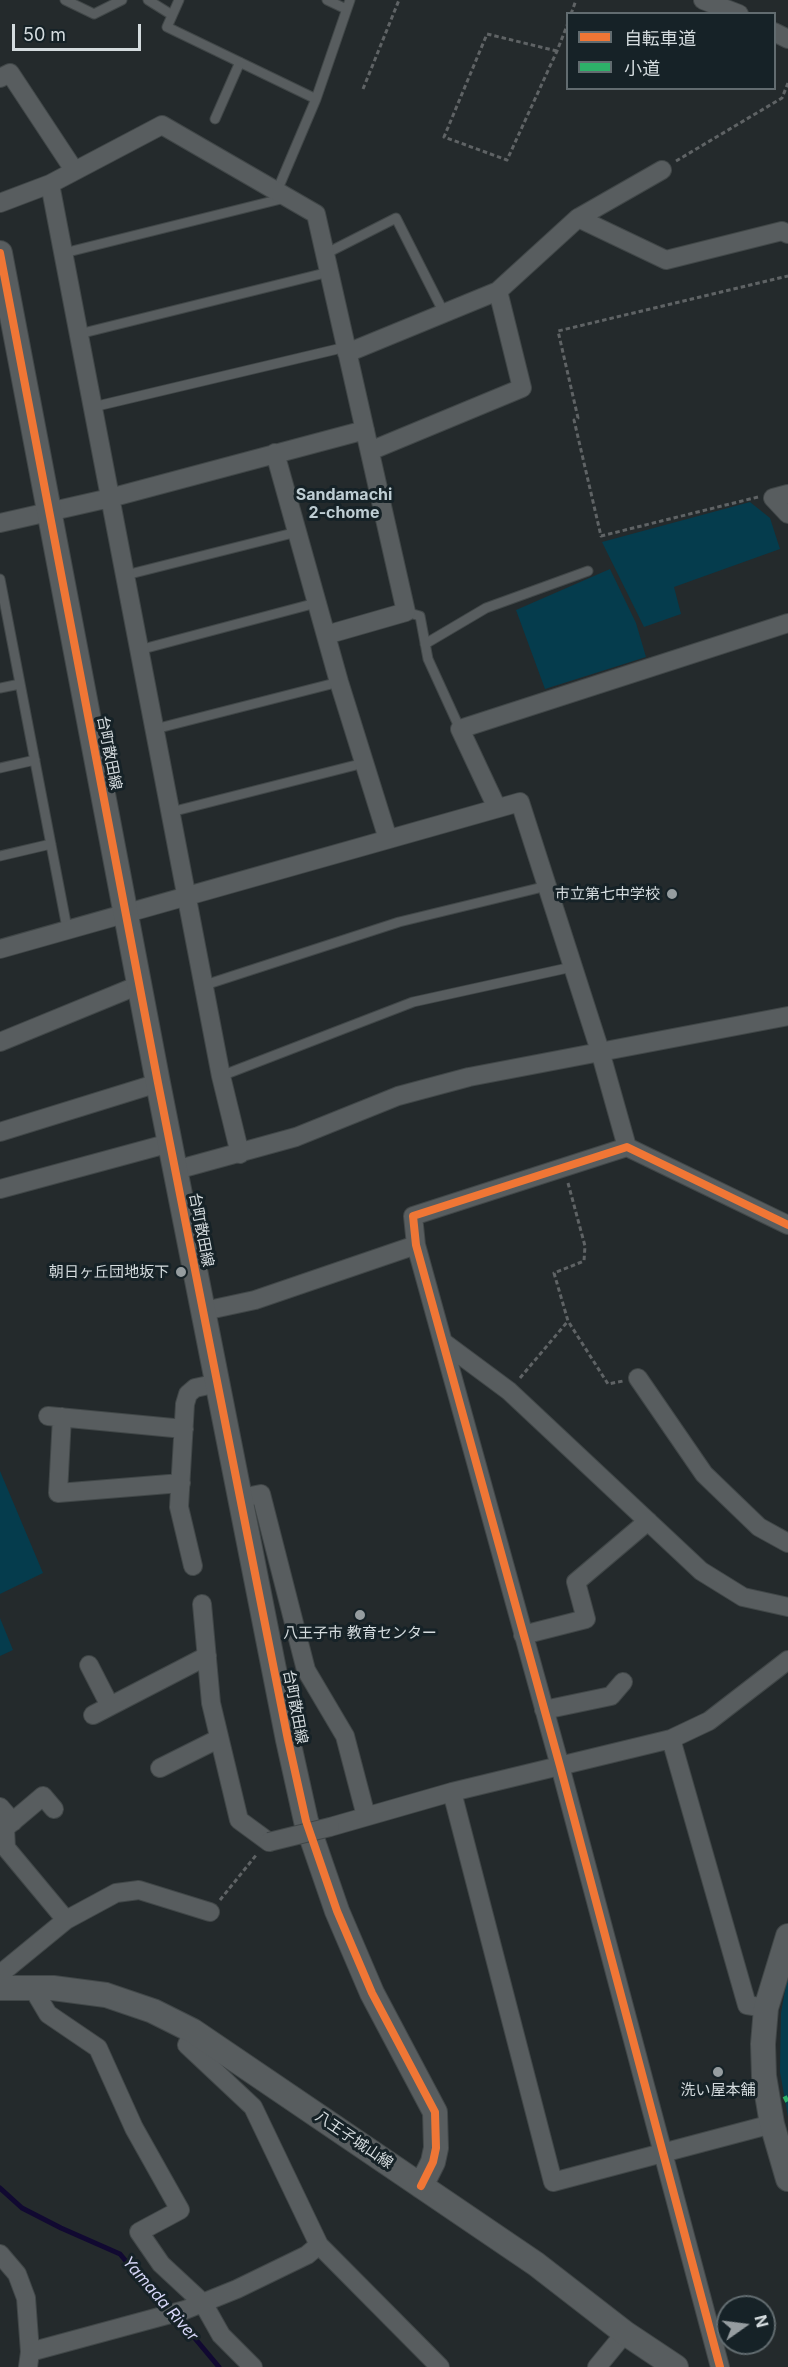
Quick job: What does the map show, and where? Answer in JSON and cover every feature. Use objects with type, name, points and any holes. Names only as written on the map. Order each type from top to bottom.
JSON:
[{"type":"street","points":[[703,0],[733,7]]},
{"type":"street","points":[[0,78],[10,73],[74,170]]},
{"type":"street","points":[[0,203],[50,184],[162,125],[316,214],[406,612],[326,635]]},
{"type":"street","points":[[347,350],[498,291],[578,218],[662,170]]},
{"type":"street","points":[[50,184],[221,1076],[240,1154]]},
{"type":"street","points":[[578,218],[666,260],[782,231],[788,234]]},
{"type":"street","name":"台町散田線","points":[[0,253],[139,985],[288,1740],[312,1840],[337,1911],[372,1993],[435,2112],[436,2148],[433,2162],[421,2186]]},
{"type":"street","points":[[370,451],[522,388],[498,291]]},
{"type":"street","points":[[0,523],[110,498],[365,430]]},
{"type":"street","points":[[275,453],[339,682],[388,839]]},
{"type":"street","points":[[781,496],[788,514]]},
{"type":"street","points":[[497,808],[460,729],[788,623]]},
{"type":"street","points":[[0,948],[520,802],[600,1051],[627,1147]]},
{"type":"street","points":[[0,1042],[139,985]]},
{"type":"street","points":[[176,1170],[296,1137],[398,1096],[469,1077],[788,1016]]},
{"type":"street","points":[[0,1132],[158,1083]]},
{"type":"street","points":[[0,1189],[170,1143]]},
{"type":"street","points":[[720,2367],[560,1766],[416,1245],[413,1216],[627,1147],[788,1225]]},
{"type":"street","points":[[204,1311],[255,1300],[416,1245]]},
{"type":"street","points":[[443,1342],[509,1391],[701,1571],[742,1597],[788,1607]]},
{"type":"street","points":[[638,1378],[704,1474],[759,1527],[788,1543]]},
{"type":"street","points":[[193,1566],[179,1507],[183,1429],[188,1394],[195,1388],[218,1383]]},
{"type":"street","points":[[181,1483],[58,1493],[55,1417],[183,1429]]},
{"type":"street","points":[[241,1498],[261,1494],[306,1670],[345,1736],[366,1816]]},
{"type":"street","points":[[523,1635],[586,1619],[576,1582],[648,1521]]},
{"type":"street","points":[[202,1604],[211,1703],[239,1820],[269,1842],[452,1792],[671,1739],[709,1721],[788,1660]]},
{"type":"street","points":[[93,1715],[207,1656]]},
{"type":"street","points":[[89,1665],[110,1706]]},
{"type":"street","points":[[544,1710],[611,1696],[623,1682]]},
{"type":"street","points":[[160,1767],[218,1739]]},
{"type":"street","points":[[671,1739],[747,2005],[766,2008]]},
{"type":"street","points":[[452,1792],[553,2182],[772,2124]]},
{"type":"street","points":[[54,1809],[44,1796],[13,1821],[5,1828],[6,1848],[66,1920]]},
{"type":"street","points":[[0,1807],[13,1821]]},
{"type":"street","points":[[0,1987],[5,1970],[66,1920],[116,1893],[139,1890],[210,1912]]},
{"type":"street","points":[[788,1936],[766,2008],[764,2076],[772,2124],[788,2179]]},
{"type":"street","name":"八王子城山線","points":[[0,1987],[32,1987],[106,1995],[153,2011],[193,2031],[536,2264],[625,2332],[676,2367]]},
{"type":"street","points":[[32,1987],[48,2014],[98,2048],[134,2128],[180,2210],[138,2232],[161,2264],[203,2303],[221,2335],[253,2367]]},
{"type":"street","points":[[193,2031],[187,2045],[254,2108],[319,2246],[440,2367]]},
{"type":"street","points":[[0,2254],[17,2274],[26,2298],[29,2359],[203,2303],[307,2254],[319,2246]]},
{"type":"street","points":[[597,2367],[625,2332]]},
{"type":"lane","points":[[65,0],[94,14],[122,0]]},
{"type":"lane","points":[[148,0],[172,15]]},
{"type":"lane","points":[[179,0],[167,27],[315,99]]},
{"type":"lane","points":[[64,253],[283,194],[348,4],[327,0]]},
{"type":"lane","points":[[215,119],[240,62]]},
{"type":"lane","points":[[79,334],[327,263],[396,218],[444,313]]},
{"type":"lane","points":[[93,407],[347,350]]},
{"type":"lane","points":[[126,575],[297,532]]},
{"type":"lane","points":[[425,644],[486,608],[588,571]]},
{"type":"lane","points":[[0,579],[3,606],[67,928]]},
{"type":"lane","points":[[139,650],[316,603]]},
{"type":"lane","points":[[406,612],[420,616],[428,659],[460,729]]},
{"type":"lane","points":[[155,729],[339,682]]},
{"type":"lane","points":[[0,688],[20,684]]},
{"type":"lane","points":[[0,768],[35,760]]},
{"type":"lane","points":[[171,812],[364,763]]},
{"type":"lane","points":[[0,856],[51,844]]},
{"type":"lane","points":[[205,985],[399,922],[547,886]]},
{"type":"lane","points":[[221,1076],[413,1002],[572,967]]},
{"type":"path","points":[[363,89],[399,0]]},
{"type":"path","points":[[557,51],[486,34],[444,137],[507,160],[557,51],[566,26]]},
{"type":"path","points":[[662,170],[782,98],[788,83]]},
{"type":"path","points":[[781,496],[771,494],[601,536],[574,420],[578,418],[558,331],[788,276]]},
{"type":"path","points":[[564,1167],[585,1246],[584,1261],[554,1273],[568,1321],[608,1384],[638,1378]]},
{"type":"path","points":[[509,1391],[568,1321]]},
{"type":"path","points":[[210,1912],[269,1842]]},
{"type":"shaded area","points":[[750,502],[770,518],[780,549],[674,587],[681,614],[644,627],[602,542]]},
{"type":"shaded area","points":[[610,569],[636,623],[646,657],[545,689],[516,610]]},
{"type":"shaded area","points":[[0,1471],[43,1573],[0,1594]]},
{"type":"shaded area","points":[[0,1618],[13,1650],[0,1656]]},
{"type":"shaded area","points":[[788,1974],[788,2117],[780,2072],[781,2013]]},
{"type":"waterway","name":"Yamada River","points":[[0,2188],[22,2208],[120,2254],[167,2310]]},
{"type":"waterway","name":"Yamada River","points":[[177,2317],[219,2367]]},
{"type":"marked path","points":[[784,2100],[788,2098]]},
{"type":"cycle path","points":[[0,253],[158,1083],[288,1740],[306,1821],[337,1911],[372,1993],[435,2112],[436,2148],[433,2162],[421,2186]]},
{"type":"cycle path","points":[[720,2367],[560,1766],[416,1245],[413,1216],[627,1147],[788,1225]]},
{"type":"place","name":"市立第七中学校","points":[[672,894]]},
{"type":"place","name":"朝日ヶ丘団地坂下","points":[[181,1272]]},
{"type":"place","name":"八王子市 教育センター","points":[[360,1615]]},
{"type":"place","name":"洗い屋本舗","points":[[718,2072]]},
{"type":"district","name":"Sandamachi 2-chome","points":[[344,504]]}]
